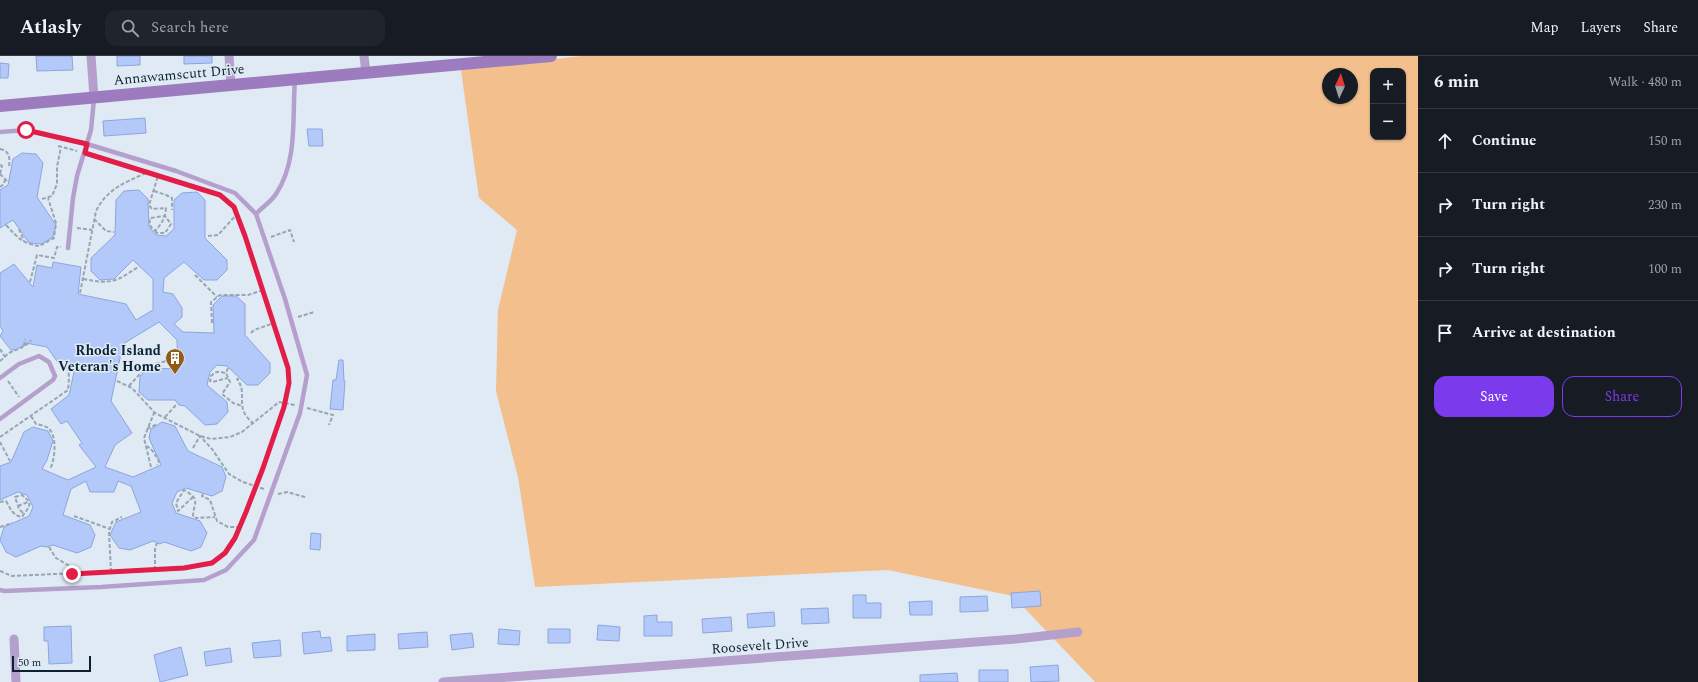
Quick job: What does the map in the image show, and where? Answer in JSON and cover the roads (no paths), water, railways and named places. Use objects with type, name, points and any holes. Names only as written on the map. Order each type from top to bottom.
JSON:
[{"type":"street","points":[[91,56],[94,97]]},
{"type":"street","points":[[229,56],[231,84]]},
{"type":"street","points":[[364,56],[366,73]]},
{"type":"street","name":"Annawamscutt Drive","points":[[0,106],[366,73],[500,59],[551,56]]},
{"type":"street","name":"Roosevelt Drive","points":[[443,682],[992,641],[1078,632]]},
{"type":"street","points":[[14,640],[16,682]]},
{"type":"lane","points":[[256,214],[275,196],[290,166],[295,79]]},
{"type":"lane","points":[[68,248],[78,176],[92,123],[94,97]]},
{"type":"lane","points":[[0,132],[26,130],[87,144],[176,171],[235,193],[256,214],[291,319],[307,374],[301,407],[254,540],[226,570],[204,580],[101,587],[0,590]]},
{"type":"lane","points":[[0,418],[53,380],[55,376],[54,369],[49,362],[38,356],[19,364],[2,377]]},
{"type":"place","name":"Rhode Island Veteran's Home","points":[[175,375]]}]
